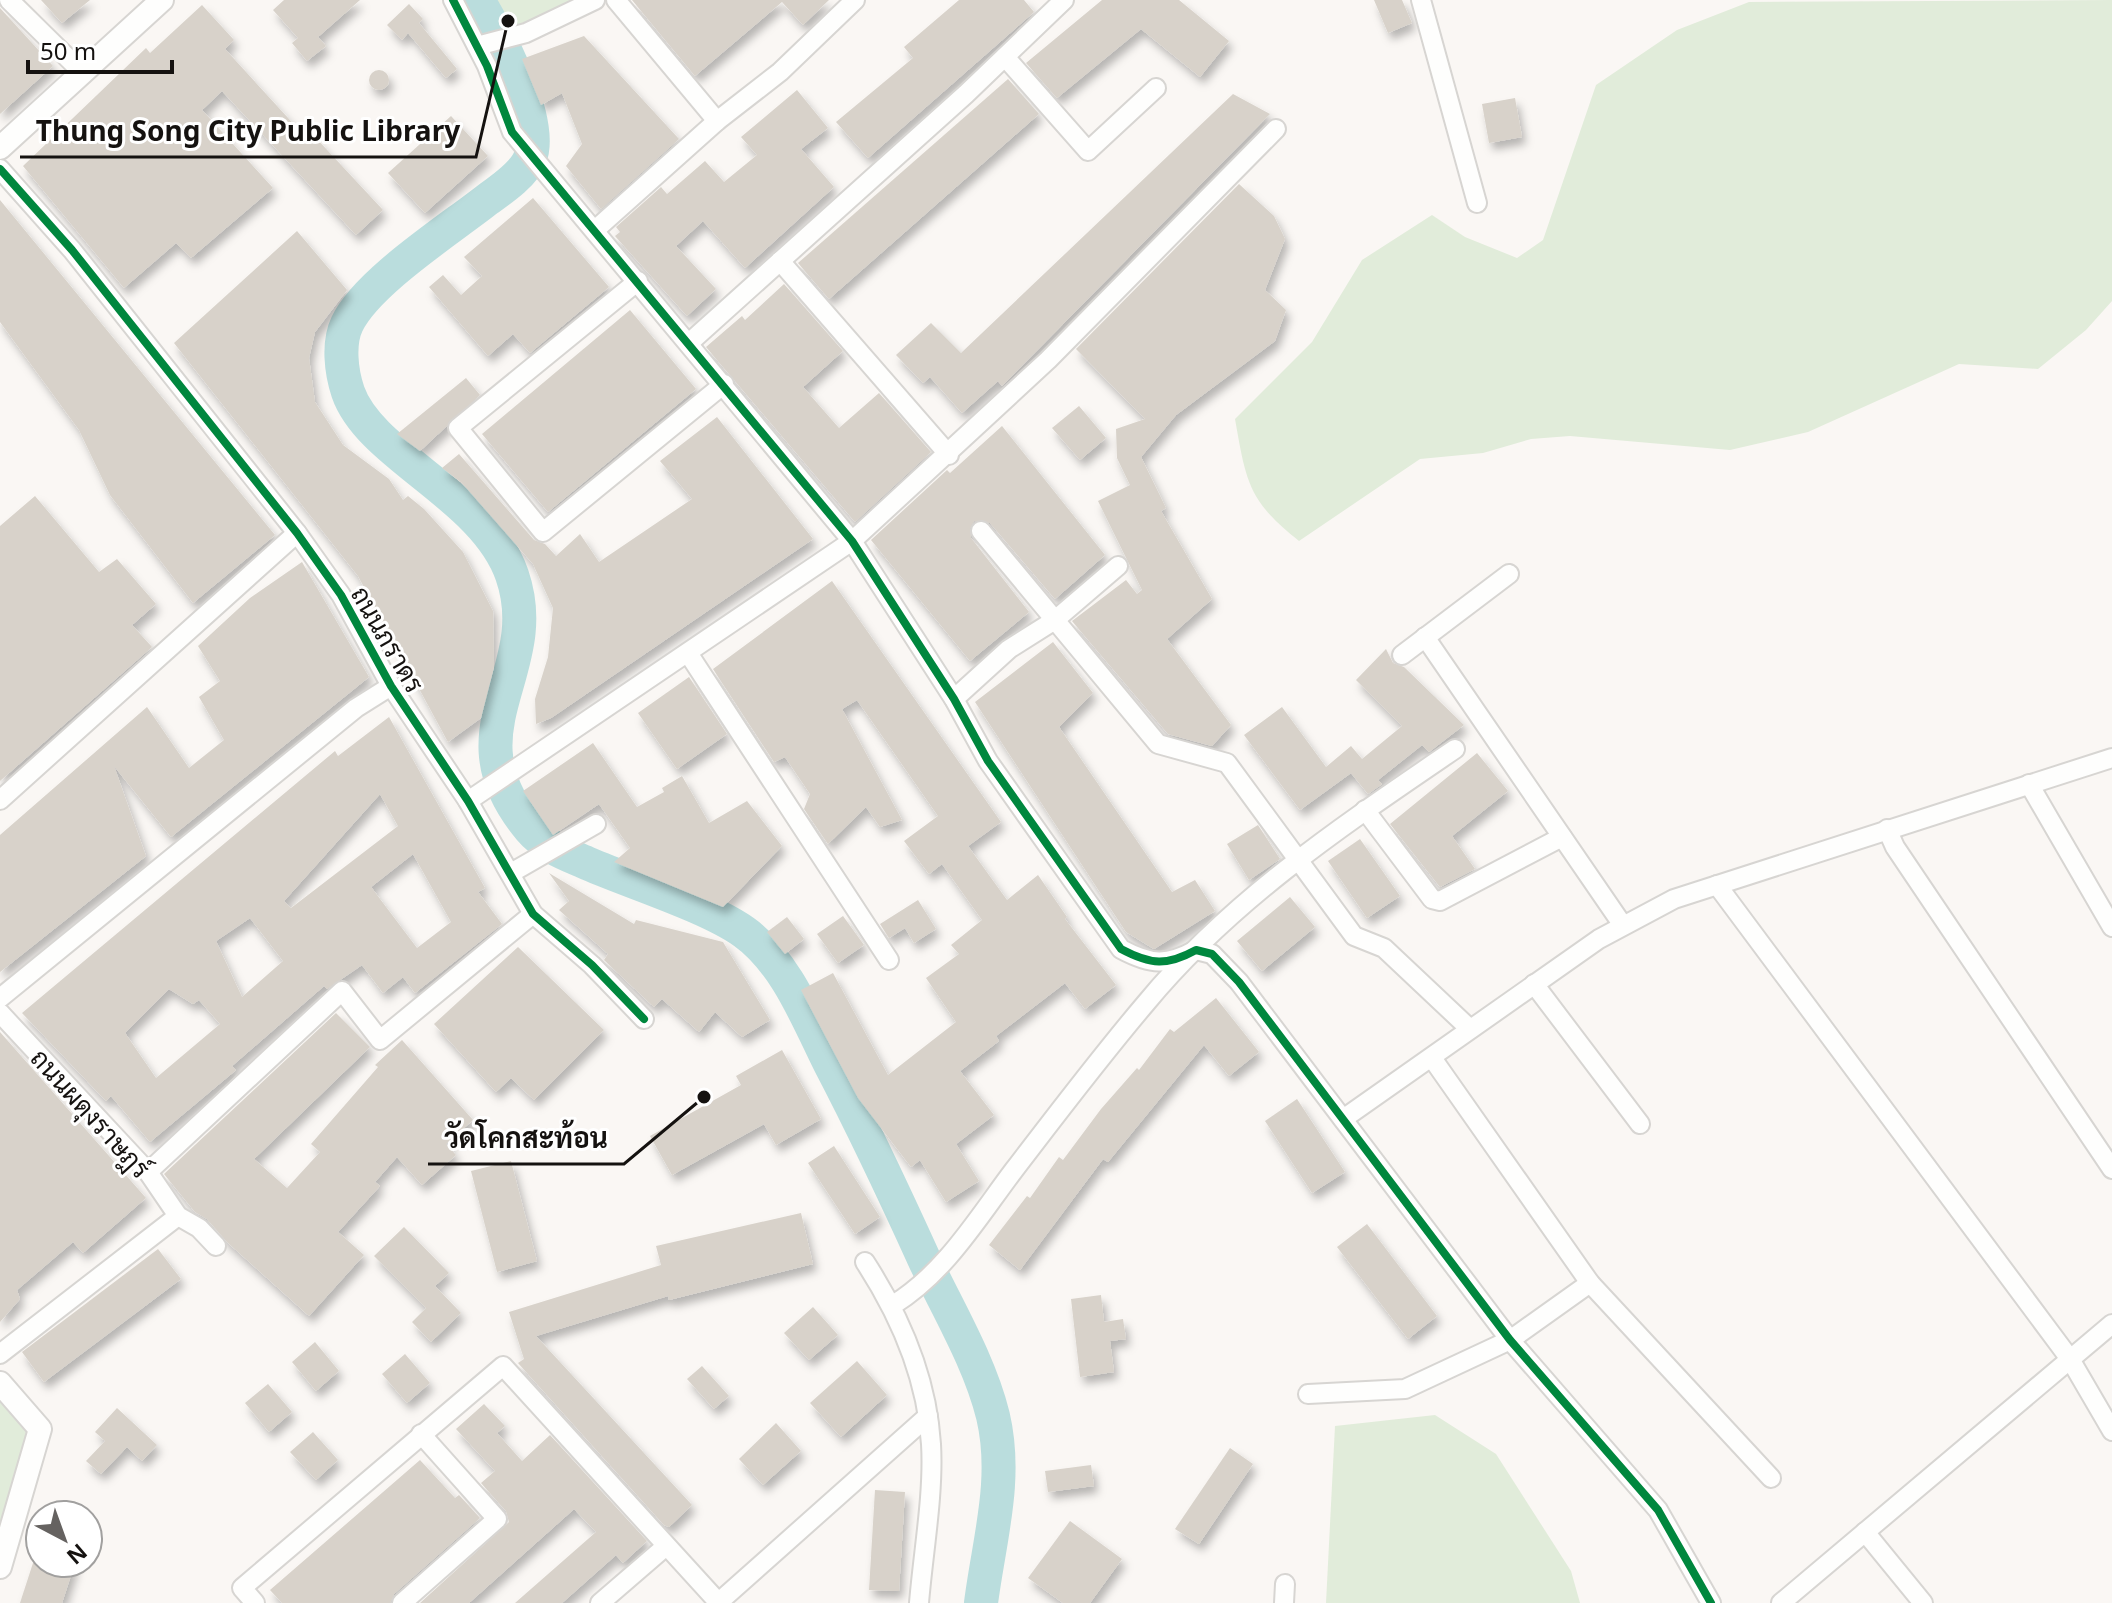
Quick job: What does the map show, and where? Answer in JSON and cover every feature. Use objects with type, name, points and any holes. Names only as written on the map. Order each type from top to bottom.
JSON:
[{"type":"street","points":[[9,0],[82,72]]},
{"type":"street","points":[[0,148],[162,0]]},
{"type":"street","points":[[453,0],[477,46],[512,132],[852,541],[954,699],[988,761],[1121,949],[1148,963],[1174,962],[1196,950],[1212,954],[1239,982],[1510,1340],[1658,1510],[1711,1603]]},
{"type":"street","points":[[477,46],[526,33],[595,0]]},
{"type":"street","points":[[616,0],[717,121]]},
{"type":"street","points":[[595,230],[717,121],[780,72],[855,0]]},
{"type":"street","points":[[689,343],[1064,0]]},
{"type":"street","points":[[1421,0],[1477,203]]},
{"type":"street","points":[[1005,57],[1088,151],[1156,88]]},
{"type":"street","points":[[468,801],[852,541],[949,455],[1048,360],[1276,129]]},
{"type":"street","name":"ถนนภราดร","points":[[0,169],[72,250],[297,533],[341,595],[391,686],[468,801],[533,914],[592,965],[644,1019]]},
{"type":"street","points":[[780,261],[949,455]]},
{"type":"street","points":[[638,281],[458,428],[543,532],[724,384]]},
{"type":"street","points":[[981,531],[1158,744],[1227,763],[1354,936],[1384,948],[1470,1029]]},
{"type":"street","points":[[0,800],[297,533]]},
{"type":"street","points":[[954,699],[1009,649],[1055,620],[1118,566]]},
{"type":"street","points":[[1402,655],[1509,574]]},
{"type":"street","points":[[1425,637],[1622,924]]},
{"type":"street","points":[[688,653],[889,960]]},
{"type":"street","points":[[0,998],[356,708],[391,686]]},
{"type":"street","points":[[893,1305],[914,1292],[942,1267],[1147,1000],[1196,950],[1257,891],[1298,859],[1455,749]]},
{"type":"street","points":[[1343,1119],[1622,924],[1674,899],[2112,758]]},
{"type":"street","points":[[2029,784],[2112,927]]},
{"type":"street","points":[[1365,810],[1432,899],[1440,901],[1562,837]]},
{"type":"street","points":[[511,873],[596,824]]},
{"type":"street","points":[[1887,829],[1895,847],[2112,1169]]},
{"type":"street","points":[[1717,885],[2070,1359],[2112,1431]]},
{"type":"street","points":[[148,1172],[342,991],[380,1040],[533,914]]},
{"type":"street","points":[[1534,984],[1640,1124]]},
{"type":"street","name":"ถนนผดุงราษฎร์","points":[[0,1013],[148,1172],[178,1216],[199,1228],[216,1246]]},
{"type":"street","points":[[1432,1058],[1590,1283],[1771,1478]]},
{"type":"street","points":[[0,1354],[178,1216]]},
{"type":"street","points":[[865,1262],[893,1305],[928,1416],[931,1447],[919,1603]]},
{"type":"street","points":[[1308,1394],[1405,1389],[1510,1340],[1590,1283]]},
{"type":"street","points":[[1781,1603],[2112,1324]]},
{"type":"street","points":[[255,1603],[242,1588],[503,1366],[665,1547],[719,1602],[928,1416]]},
{"type":"street","points":[[0,1383],[40,1429],[0,1567]]},
{"type":"street","points":[[402,1603],[497,1519],[421,1434]]},
{"type":"street","points":[[1865,1532],[1923,1603]]},
{"type":"street","points":[[600,1603],[665,1547]]},
{"type":"street","points":[[1284,1603],[1285,1584]]},
{"type":"green space","points":[[453,0],[595,0],[477,46]]},
{"type":"green space","points":[[2112,0],[2112,301],[2086,330],[2038,369],[1959,364],[1808,432],[1730,450],[1570,436],[1531,439],[1483,453],[1420,459],[1299,541],[1259,501],[1242,459],[1235,419],[1312,342],[1362,260],[1432,215],[1465,237],[1517,258],[1543,240],[1596,85],[1677,30],[1749,2]]},
{"type":"green space","points":[[0,1383],[40,1429],[0,1567]]},
{"type":"green space","points":[[1435,1415],[1496,1454],[1571,1571],[1580,1603],[1326,1603],[1335,1426]]},
{"type":"building","points":[[41,0],[90,0],[62,23]]},
{"type":"building","points":[[284,0],[360,0],[318,37],[326,46],[307,61],[292,43],[298,38],[273,10]]},
{"type":"building","points":[[632,0],[829,0],[803,25],[782,2],[695,76]]},
{"type":"building","points":[[959,0],[1024,0],[1034,12],[868,158],[836,122],[913,58],[904,47]]},
{"type":"building","points":[[1102,0],[1179,0],[1229,41],[1200,77],[1141,29],[1057,98],[1026,63]]},
{"type":"building","points":[[1374,0],[1402,0],[1412,23],[1388,33]]},
{"type":"building","points":[[409,4],[423,19],[419,23],[457,69],[446,78],[408,33],[402,40],[387,25]]},
{"type":"building","points":[[202,5],[234,40],[225,49],[310,142],[315,137],[383,210],[356,235],[222,91],[202,110],[273,188],[191,258],[176,243],[124,288],[23,166],[146,48],[150,53]]},
{"type":"building","points":[[0,8],[53,66],[0,114]]},
{"type":"building","points":[[584,36],[679,139],[601,209],[566,166],[582,144],[562,93],[541,105],[522,59]]},
{"type":"building","points":[[379,70],[386,73],[389,80],[386,87],[379,90],[372,87],[369,80],[372,73]]},
{"type":"building","points":[[1008,79],[1039,114],[829,299],[798,263]]},
{"type":"building","points":[[797,90],[828,128],[801,149],[834,187],[745,268],[703,221],[676,246],[716,289],[687,316],[615,236],[620,232],[616,227],[661,187],[667,194],[705,161],[724,182],[757,155],[741,137]]},
{"type":"building","points":[[1233,94],[1270,114],[1002,386],[998,381],[962,413],[930,377],[923,383],[896,355],[931,323],[961,353]]},
{"type":"building","points":[[1515,98],[1522,137],[1489,143],[1482,104]]},
{"type":"building","points":[[451,116],[488,156],[425,213],[388,173]]},
{"type":"building","points":[[1239,184],[1274,216],[1285,239],[1265,290],[1286,310],[1275,341],[1176,415],[1141,457],[1166,508],[1161,511],[1212,599],[1167,639],[1231,725],[1212,746],[1168,734],[1072,621],[1126,580],[1137,594],[1142,590],[1098,501],[1130,485],[1117,458],[1116,429],[1145,419],[1076,349]]},
{"type":"building","points":[[533,198],[609,287],[530,353],[513,334],[488,356],[429,287],[443,275],[461,295],[482,276],[464,257]]},
{"type":"building","points":[[0,200],[275,535],[193,603],[110,495],[79,430],[0,322]]},
{"type":"building","points":[[297,231],[347,290],[315,332],[309,358],[315,402],[343,445],[389,479],[403,500],[408,496],[424,509],[463,552],[493,611],[494,667],[481,718],[448,742],[358,576],[174,343]]},
{"type":"building","points":[[784,284],[843,351],[803,387],[839,428],[879,393],[931,452],[855,522],[706,347],[742,316],[745,320]]},
{"type":"building","points":[[630,310],[696,389],[548,512],[482,434]]},
{"type":"building","points":[[466,378],[480,395],[420,451],[397,434]]},
{"type":"building","points":[[1079,406],[1106,438],[1080,460],[1052,428]]},
{"type":"building","points":[[717,417],[813,539],[551,718],[536,724],[535,699],[548,657],[553,608],[533,564],[461,482],[442,468],[459,454],[534,540],[545,544],[556,556],[580,534],[599,562],[692,499],[660,461]]},
{"type":"building","points":[[1002,426],[1105,555],[1055,599],[990,523],[974,521],[970,528],[971,538],[1029,612],[970,661],[871,540],[947,470],[950,473]]},
{"type":"building","points":[[35,496],[99,572],[117,559],[156,604],[132,625],[152,647],[0,781],[0,526]]},
{"type":"building","points":[[302,562],[369,677],[171,837],[114,766],[146,856],[0,972],[0,835],[147,707],[189,768],[224,740],[199,697],[220,681],[198,646],[250,598]]},
{"type":"building","points":[[832,581],[1001,822],[968,846],[1007,900],[1038,875],[1067,917],[1065,919],[1116,985],[1085,1009],[1065,983],[996,1036],[999,1041],[960,1071],[994,1115],[956,1144],[979,1181],[946,1202],[920,1160],[911,1167],[858,1098],[801,990],[833,973],[888,1075],[956,1022],[926,978],[959,954],[951,945],[982,920],[942,864],[929,874],[904,841],[938,816],[857,700],[842,709],[902,820],[880,827],[866,807],[828,844],[804,809],[810,794],[785,757],[774,762],[713,669]]},
{"type":"building","points":[[1053,642],[1093,693],[1059,727],[1172,892],[1195,880],[1215,911],[1154,949],[1126,932],[975,702]]},
{"type":"building","points":[[1386,649],[1393,663],[1404,667],[1464,725],[1429,752],[1422,745],[1378,780],[1382,784],[1368,794],[1351,773],[1300,810],[1244,735],[1282,707],[1326,767],[1351,746],[1362,759],[1402,726],[1356,680]]},
{"type":"building","points":[[689,677],[727,734],[677,769],[638,713]]},
{"type":"building","points":[[389,717],[485,888],[478,892],[502,924],[415,993],[403,977],[383,993],[362,965],[327,989],[324,986],[232,1066],[236,1070],[150,1142],[111,1096],[106,1101],[22,1013],[335,751],[338,756]],"holes":[[[380,794],[398,826],[291,908],[284,901]],[[413,854],[451,922],[417,948],[371,887]],[[250,918],[283,961],[242,997],[216,941]],[[169,989],[193,1004],[199,1000],[220,1024],[156,1078],[125,1033]]]},
{"type":"building","points":[[593,743],[637,807],[664,792],[662,788],[682,776],[709,823],[747,801],[782,846],[723,907],[614,862],[630,848],[599,804],[553,835],[523,791]]},
{"type":"building","points":[[1477,753],[1508,791],[1452,836],[1475,869],[1440,887],[1390,824]]},
{"type":"building","points":[[1258,825],[1280,859],[1249,880],[1227,844]]},
{"type":"building","points":[[1360,839],[1400,896],[1367,918],[1328,861]]},
{"type":"building","points":[[549,873],[634,924],[636,920],[723,942],[770,1020],[742,1037],[715,1012],[699,1032],[662,999],[654,1007],[604,960],[608,954],[559,910],[569,901]]},
{"type":"building","points":[[1290,897],[1315,927],[1262,971],[1237,941]]},
{"type":"building","points":[[918,900],[936,929],[914,943],[905,928],[889,938],[880,924]]},
{"type":"building","points":[[843,916],[864,945],[838,963],[817,934]]},
{"type":"building","points":[[787,917],[804,939],[785,954],[767,932]]},
{"type":"building","points":[[518,947],[604,1030],[534,1100],[511,1078],[496,1092],[434,1024]]},
{"type":"building","points":[[1216,998],[1259,1052],[1229,1076],[1204,1045],[1108,1162],[1103,1159],[1020,1270],[989,1245],[1027,1196],[1030,1198],[1059,1157],[1063,1160],[1101,1109],[1137,1068],[1139,1070],[1170,1029],[1174,1032]]},
{"type":"building","points":[[336,1013],[370,1047],[254,1159],[287,1188],[320,1152],[311,1144],[378,1067],[375,1065],[402,1040],[473,1120],[446,1144],[456,1155],[422,1185],[397,1157],[375,1182],[380,1186],[338,1232],[364,1255],[309,1316],[227,1242],[207,1219],[195,1212],[164,1174]]},
{"type":"building","points":[[0,1032],[146,1198],[83,1253],[73,1242],[17,1290],[20,1299],[0,1322]]},
{"type":"building","points":[[782,1050],[821,1119],[776,1145],[764,1124],[672,1175],[650,1136],[741,1085],[736,1076]]},
{"type":"building","points":[[1297,1099],[1345,1172],[1312,1193],[1265,1121]]},
{"type":"building","points":[[834,1146],[880,1217],[855,1234],[808,1163]]},
{"type":"building","points":[[511,1161],[537,1261],[497,1272],[471,1171]]},
{"type":"building","points":[[801,1213],[813,1264],[669,1300],[668,1296],[536,1336],[692,1505],[669,1527],[664,1525],[518,1363],[524,1359],[509,1312],[661,1265],[656,1246]]},
{"type":"building","points":[[1367,1224],[1437,1316],[1408,1339],[1337,1247]]},
{"type":"building","points":[[404,1227],[449,1273],[435,1286],[461,1313],[431,1342],[412,1322],[426,1308],[374,1256]]},
{"type":"building","points":[[158,1249],[181,1279],[44,1382],[22,1352]]},
{"type":"building","points":[[1101,1295],[1104,1322],[1123,1319],[1126,1339],[1110,1341],[1114,1372],[1080,1377],[1071,1299]]},
{"type":"building","points":[[813,1307],[838,1335],[809,1360],[784,1333]]},
{"type":"building","points":[[315,1342],[339,1371],[316,1391],[292,1362]]},
{"type":"building","points":[[405,1354],[430,1383],[407,1403],[382,1374]]},
{"type":"building","points":[[857,1361],[887,1395],[841,1437],[810,1403]]},
{"type":"building","points":[[702,1366],[729,1396],[714,1409],[687,1379]]},
{"type":"building","points":[[268,1384],[292,1412],[269,1432],[245,1403]]},
{"type":"building","points":[[484,1404],[505,1426],[497,1433],[522,1461],[550,1435],[647,1541],[623,1563],[616,1555],[562,1603],[515,1603],[596,1532],[574,1509],[469,1603],[420,1603],[509,1522],[506,1511],[481,1483],[495,1471],[456,1429]]},
{"type":"building","points":[[117,1408],[157,1445],[142,1461],[127,1447],[101,1474],[86,1461],[105,1441],[95,1432]]},
{"type":"building","points":[[776,1423],[801,1451],[763,1485],[739,1459]]},
{"type":"building","points":[[313,1432],[338,1460],[316,1480],[290,1452]]},
{"type":"building","points":[[1230,1448],[1253,1464],[1199,1544],[1175,1529]]},
{"type":"building","points":[[420,1460],[455,1498],[459,1495],[480,1518],[394,1594],[390,1603],[282,1603],[270,1590]]},
{"type":"building","points":[[1091,1465],[1094,1486],[1048,1492],[1045,1471]]},
{"type":"building","points":[[875,1490],[905,1492],[899,1591],[869,1590]]},
{"type":"building","points":[[1070,1521],[1122,1559],[1090,1603],[1063,1603],[1028,1578]]},
{"type":"building","points":[[28,1579],[70,1579],[62,1603],[20,1603]]},
{"type":"waterway","points":[[478,0],[507,54],[525,100],[533,142],[530,158],[512,181],[390,274],[357,308],[342,340],[342,366],[348,392],[360,415],[379,436],[478,522],[498,547],[512,575],[519,610],[517,642],[496,731],[497,761],[507,793],[530,829],[565,854],[729,922],[759,944],[772,959],[804,1011],[963,1337],[993,1416],[999,1463],[998,1487],[981,1603]]},
{"type":"cycle path","points":[[453,0],[487,66],[512,132],[852,541],[954,699],[988,761],[1121,949],[1159,962],[1196,950],[1212,954],[1239,982],[1510,1340],[1658,1510],[1711,1603]]},
{"type":"cycle path","points":[[0,169],[72,250],[297,533],[341,595],[391,686],[468,801],[533,914],[592,965],[644,1019]]},
{"type":"place","name":"Thung Song City Public Library","points":[[508,21]]},
{"type":"place","name":"วัดโคกสะท้อน","points":[[704,1097]]}]
